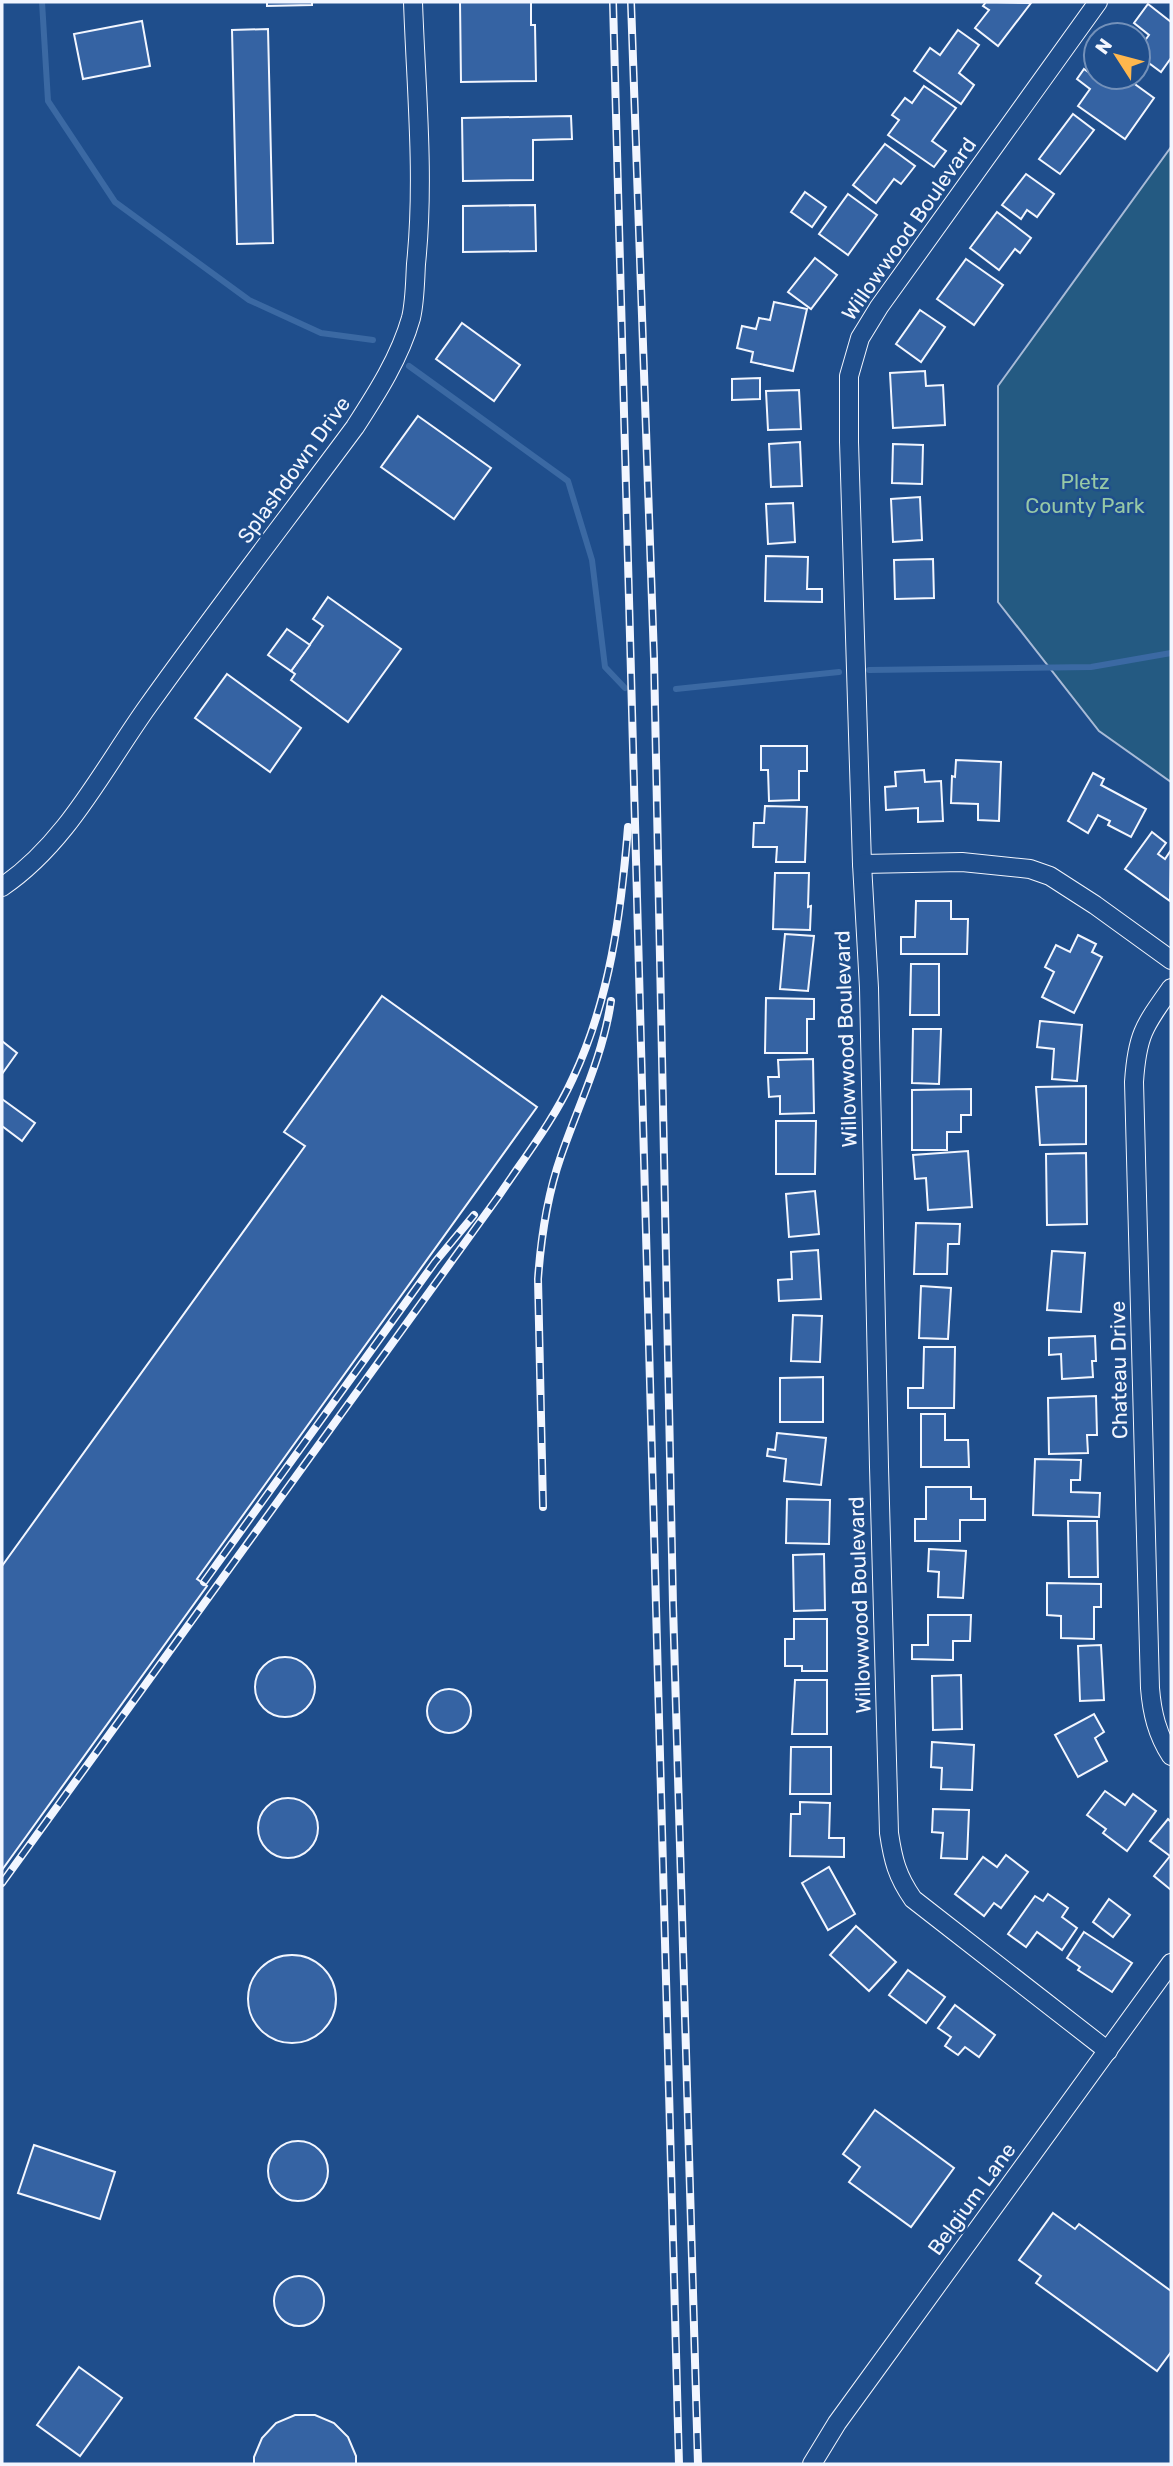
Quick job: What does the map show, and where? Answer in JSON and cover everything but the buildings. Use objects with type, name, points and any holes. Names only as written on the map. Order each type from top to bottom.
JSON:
[{"type":"street","name":"Splashdown Drive","points":[[2,887],[34,861],[68,824],[148,706],[355,427],[397,355],[411,316],[421,194],[413,2]]},
{"type":"street","name":"Willowwood Boulevard","points":[[1098,2],[879,306],[860,338],[849,376],[862,864],[869,988],[889,1833],[893,1859],[900,1880],[913,1899],[1108,2051]]},
{"type":"street","points":[[862,864],[962,862],[1030,869],[1049,876],[1095,905],[1171,960]]},
{"type":"street","name":"Chateau Drive","points":[[1171,988],[1142,1031],[1137,1048],[1134,1083],[1150,1688],[1152,1713],[1161,1741],[1171,1756]]},
{"type":"street","name":"Belgium Lane","points":[[812,2464],[837,2423],[1171,1964]]},
{"type":"green space","name":"Pletz County Park","points":[[1171,147],[1171,782],[1099,731],[998,602],[998,386]]},
{"type":"waterway","points":[[42,2],[48,101],[115,202],[249,300],[321,333],[373,340]]},
{"type":"waterway","points":[[409,366],[568,481],[592,560],[605,667],[625,688]]},
{"type":"waterway","points":[[869,670],[1091,667],[1171,653]]},
{"type":"waterway","points":[[676,689],[839,672]]},
{"type":"railway","points":[[613,2],[679,2464]]},
{"type":"railway","points":[[631,2],[654,658],[673,1605],[698,2464]]},
{"type":"railway","points":[[2,1883],[498,1197],[557,1109],[586,1048],[605,987],[622,891],[628,827]]},
{"type":"railway","points":[[543,1507],[538,1279],[543,1232],[556,1171],[596,1061],[611,1001]]},
{"type":"railway","points":[[204,1582],[435,1262],[474,1215]]}]
